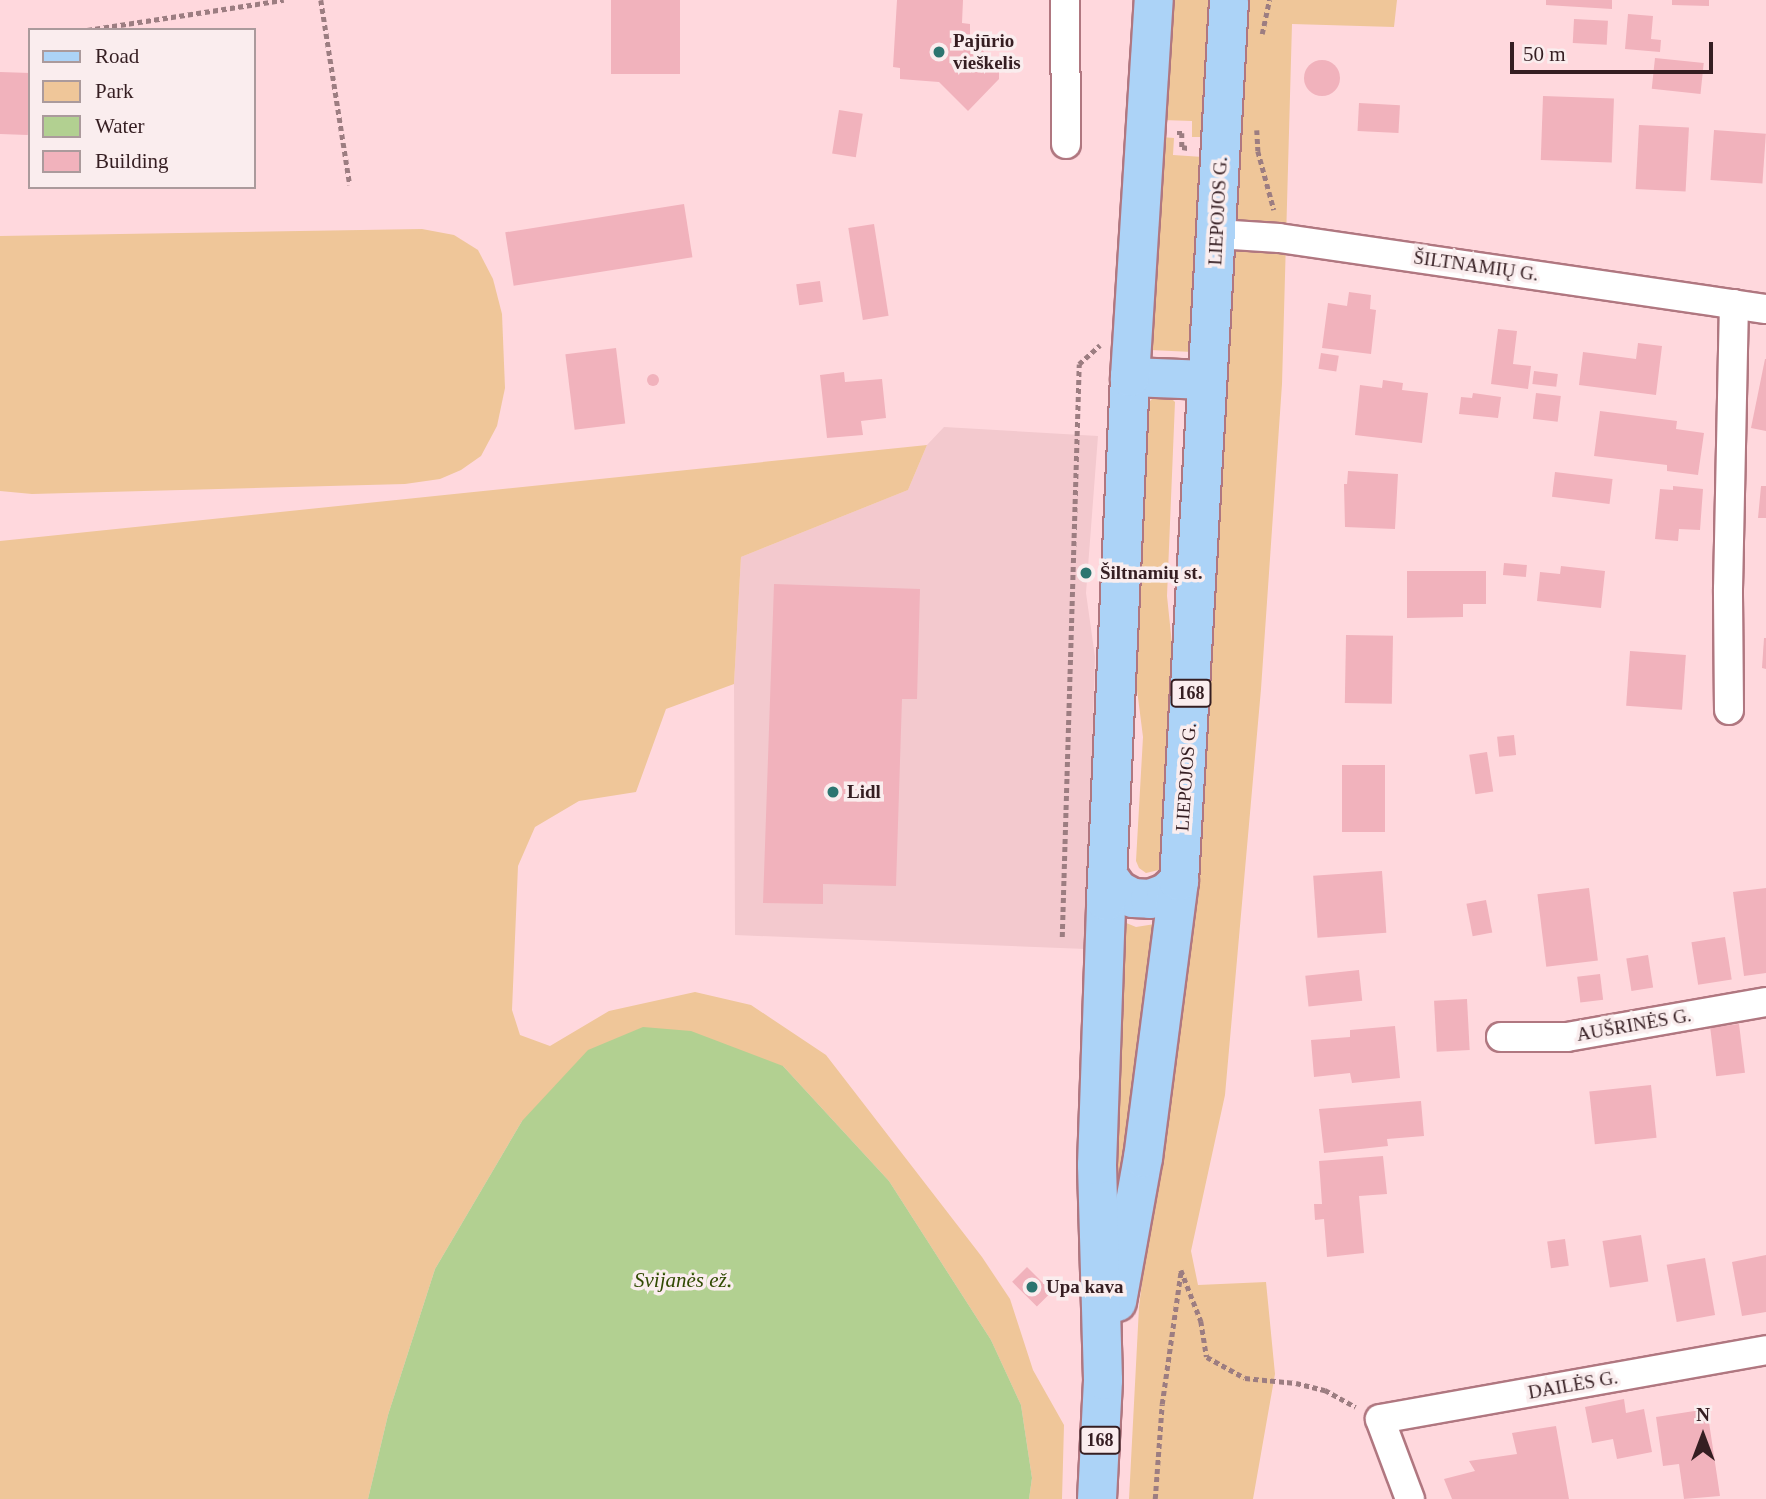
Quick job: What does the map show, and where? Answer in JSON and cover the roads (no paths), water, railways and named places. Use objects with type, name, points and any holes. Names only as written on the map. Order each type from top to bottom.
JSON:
[{"type":"main road","name":"LIEPOJOS G.","points":[[1097,1499],[1103,1380],[1097,1166],[1108,876],[1130,377],[1154,0]]},
{"type":"main road","name":"LIEPOJOS G.","points":[[1103,1380],[1143,1158],[1179,881],[1229,0]]},
{"type":"main road","points":[[1130,377],[1207,380]]},
{"type":"main road","points":[[1108,876],[1118,890],[1133,898],[1150,899],[1166,893],[1179,881]]},
{"type":"street","points":[[1065,0],[1066,144]]},
{"type":"street","name":"ŠILTNAMIŲ G.","points":[[1217,234],[1279,239],[1766,309]]},
{"type":"street","points":[[1729,710],[1728,589],[1734,304]]},
{"type":"street","name":"AUŠRINĖS G.","points":[[1501,1037],[1567,1037],[1766,1002]]},
{"type":"street","name":"DAILĖS G.","points":[[1410,1499],[1380,1419],[1766,1350]]},
{"type":"water","name":"Svijanės ež.","points":[[643,1027],[691,1031],[783,1066],[889,1181],[991,1340],[1021,1405],[1032,1478],[1029,1499],[368,1499],[388,1415],[435,1269],[522,1121],[588,1050]]},
{"type":"place","name":"Pajūrio vieškelis","points":[[939,52]]},
{"type":"place","name":"Šiltnamių st.","points":[[1086,573]]},
{"type":"place","name":"Lidl","points":[[833,792]]},
{"type":"place","name":"Upa kava","points":[[1032,1287]]}]
